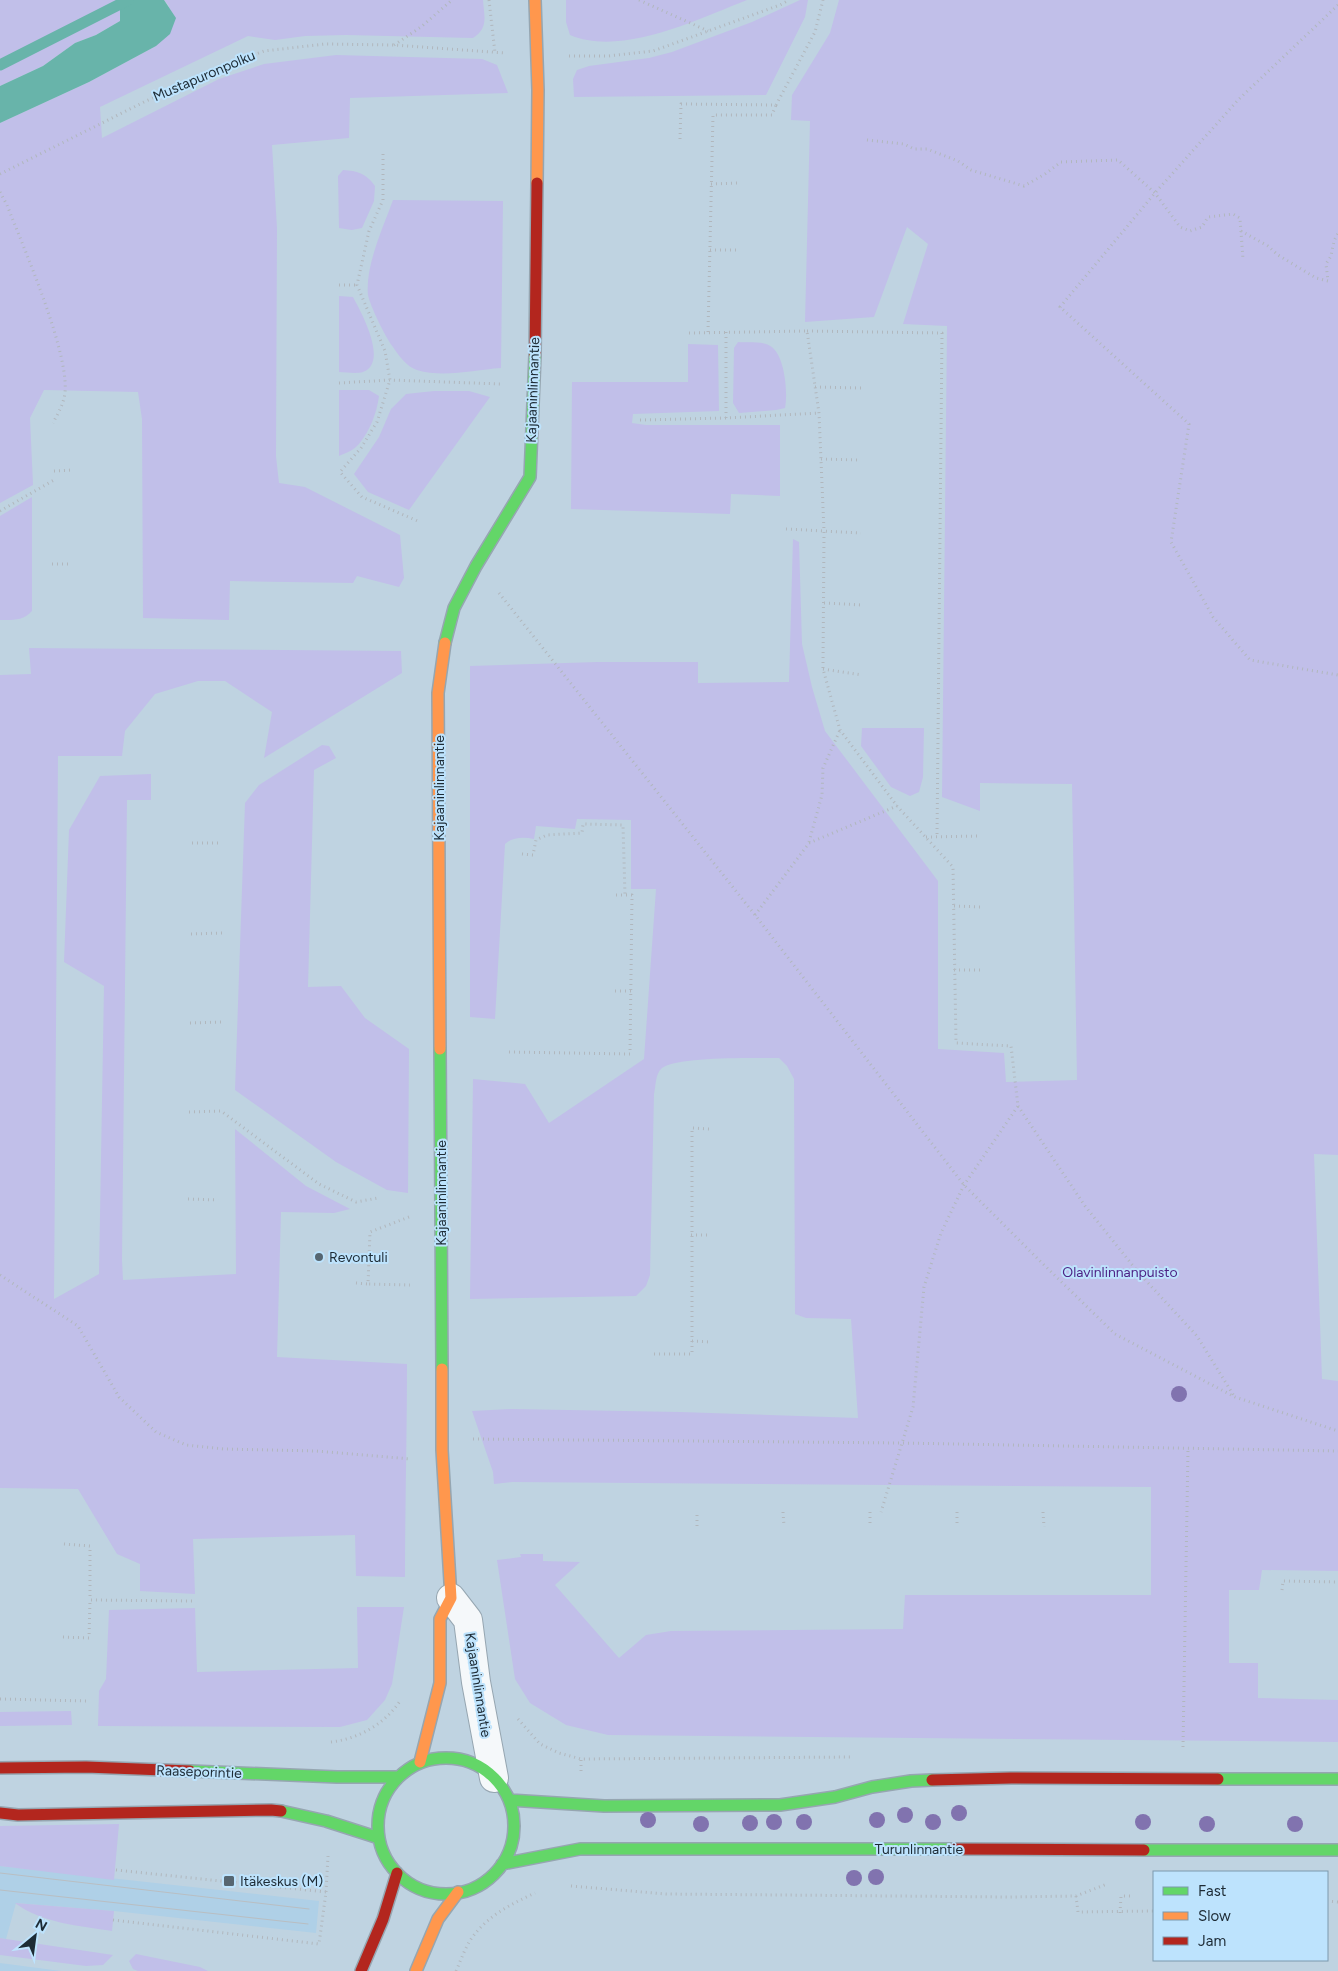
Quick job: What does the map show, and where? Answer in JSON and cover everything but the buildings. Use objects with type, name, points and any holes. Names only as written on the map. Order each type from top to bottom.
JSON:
[{"type":"main road","name":"Kajaaninlinnantie","points":[[420,1762],[440,1683],[440,1618],[450,1598],[442,1450],[438,693],[444,647],[454,608],[476,566],[530,477],[536,288],[538,73],[535,0]]},
{"type":"main road","points":[[446,1758],[460,1759],[473,1763],[494,1778],[509,1800],[513,1813],[514,1827],[508,1852],[494,1874],[471,1889],[445,1894],[419,1888],[397,1874],[389,1863],[379,1838],[378,1825],[383,1799],[398,1777],[420,1762],[446,1758]]},
{"type":"main road","name":"Raaseporintie","points":[[0,1768],[86,1767],[337,1777],[398,1777]]},
{"type":"main road","points":[[509,1800],[604,1806],[780,1805],[835,1797],[872,1787],[911,1781],[1011,1778],[1338,1779]]},
{"type":"main road","points":[[0,1813],[271,1810],[309,1815],[379,1838]]},
{"type":"main road","name":"Turunlinnantie","points":[[502,1864],[580,1849],[1338,1850]]},
{"type":"main road","points":[[361,1971],[383,1919],[397,1874]]},
{"type":"main road","points":[[416,1971],[438,1919],[458,1892]]},
{"type":"street","name":"Kajaaninlinnantie","points":[[450,1598],[468,1620],[476,1682],[494,1778]]},
{"type":"path","points":[[394,45],[421,27],[452,0]]},
{"type":"path","points":[[488,0],[495,53]]},
{"type":"path","points":[[639,0],[709,32]]},
{"type":"path","points":[[563,56],[608,56],[654,51],[709,32],[788,0]]},
{"type":"path","points":[[708,332],[713,116],[772,115],[815,32],[823,0]]},
{"type":"path","points":[[1338,5],[1238,100],[1155,193],[1060,307],[1189,424],[1170,542],[1213,616],[1250,660],[1338,675]]},
{"type":"path","name":"Mustapuronpolku","points":[[0,174],[146,101],[214,70],[264,51],[325,44],[394,45],[514,54]]},
{"type":"path","points":[[680,139],[681,104],[776,105]]},
{"type":"path","points":[[867,140],[904,144],[914,150],[927,149],[958,161],[971,170],[1024,186],[1061,162],[1118,160],[1155,193],[1180,227],[1190,231],[1202,227],[1208,218],[1233,214],[1240,218],[1243,258]]},
{"type":"path","points":[[383,154],[383,200],[369,231],[357,285],[385,352],[390,380],[377,422],[362,448],[340,472],[362,498],[420,522]]},
{"type":"path","points":[[712,184],[738,183]]},
{"type":"path","points":[[0,192],[7,205],[48,314],[64,370],[64,397],[53,423]]},
{"type":"path","points":[[1241,231],[1268,246],[1278,255],[1316,278],[1328,281],[1326,264],[1331,256],[1338,233]]},
{"type":"path","points":[[710,250],[737,250]]},
{"type":"path","points":[[339,285],[357,285]]},
{"type":"path","points":[[689,333],[807,331],[942,333],[937,836]]},
{"type":"path","points":[[807,331],[819,414],[824,531],[823,669],[840,730],[897,806],[953,867],[956,1043],[1011,1046],[1018,1106],[1085,1206],[1138,1272],[1197,1336],[1235,1397]]},
{"type":"path","points":[[726,332],[726,418]]},
{"type":"path","points":[[339,383],[390,380],[510,384]]},
{"type":"path","points":[[815,387],[861,388]]},
{"type":"path","points":[[640,420],[819,414]]},
{"type":"path","points":[[821,459],[862,460]]},
{"type":"path","points":[[54,471],[72,470]]},
{"type":"path","points":[[0,510],[54,480]]},
{"type":"path","points":[[786,529],[862,533]]},
{"type":"path","points":[[52,564],[72,564]]},
{"type":"path","points":[[476,566],[755,916],[964,1185],[1115,1334],[1235,1397],[1338,1431]]},
{"type":"path","points":[[824,603],[862,606]]},
{"type":"path","points":[[823,669],[862,675]]},
{"type":"path","points":[[755,916],[809,842],[822,795],[823,768],[840,730]]},
{"type":"path","points":[[809,842],[897,806]]},
{"type":"path","points":[[522,854],[533,855],[536,840],[547,835],[582,834],[583,824],[623,825],[625,895]]},
{"type":"path","points":[[926,837],[980,836]]},
{"type":"path","points":[[192,843],[222,844]]},
{"type":"path","points":[[509,1052],[630,1054],[632,895],[615,895]]},
{"type":"path","points":[[954,906],[981,906]]},
{"type":"path","points":[[191,934],[222,933]]},
{"type":"path","points":[[954,970],[981,970]]},
{"type":"path","points":[[615,991],[631,991]]},
{"type":"path","points":[[190,1022],[222,1022]]},
{"type":"path","points":[[880,1512],[894,1473],[901,1443],[913,1408],[924,1288],[942,1233],[964,1185],[1018,1106]]},
{"type":"path","points":[[189,1112],[221,1111],[318,1184],[356,1202],[378,1198]]},
{"type":"path","points":[[654,1354],[692,1354],[692,1128],[710,1129]]},
{"type":"path","points":[[188,1200],[218,1200]]},
{"type":"path","points":[[368,1284],[370,1232],[414,1214]]},
{"type":"path","points":[[692,1236],[710,1235]]},
{"type":"path","points":[[0,1275],[78,1326],[119,1397],[156,1432],[186,1445],[224,1449],[316,1451],[414,1459],[442,1450]]},
{"type":"path","points":[[356,1283],[414,1286]]},
{"type":"path","points":[[692,1342],[710,1342]]},
{"type":"path","points":[[465,1439],[901,1443],[1338,1451]]},
{"type":"path","points":[[1183,1757],[1188,1448]]},
{"type":"path","points":[[697,1526],[698,1512]]},
{"type":"path","points":[[783,1512],[784,1526]]},
{"type":"path","points":[[870,1512],[870,1526]]},
{"type":"path","points":[[957,1512],[957,1526]]},
{"type":"path","points":[[1043,1512],[1044,1527]]},
{"type":"path","points":[[62,1637],[90,1638],[90,1546],[64,1544]]},
{"type":"path","points":[[1282,1590],[1283,1581],[1338,1582]]},
{"type":"path","points":[[90,1600],[195,1601]]},
{"type":"path","points":[[339,1741],[367,1732],[400,1703],[403,1695]]},
{"type":"path","points":[[0,1699],[87,1700]]},
{"type":"path","points":[[515,1712],[518,1720],[540,1744],[559,1753],[581,1759]]},
{"type":"path","points":[[113,1920],[319,1944],[326,1892],[328,1850]]},
{"type":"path","points":[[116,1870],[326,1892]]},
{"type":"path","points":[[568,1886],[666,1894],[1076,1896],[1078,1912],[1153,1912]]},
{"type":"path","points":[[456,1971],[472,1938],[496,1913],[537,1892]]},
{"type":"path","points":[[1120,1913],[1121,1896],[1130,1896]]},
{"type":"shaded area","points":[[128,0],[164,0],[176,18],[170,34],[156,46],[89,82],[0,123],[0,86],[43,66],[75,43],[96,35],[120,21],[120,5]]},
{"type":"shaded area","points":[[0,1866],[319,1901],[316,1933],[114,1911],[16,1903],[6,1939],[0,1938]]},
{"type":"shaded area","points":[[0,1963],[61,1971],[0,1971]]},
{"type":"green space","points":[[0,0],[128,0],[121,5],[120,21],[96,35],[75,43],[43,66],[0,86]]},
{"type":"green space","points":[[164,0],[483,0],[483,26],[473,38],[346,35],[305,36],[275,40],[248,36],[100,107],[102,138],[219,79],[264,64],[336,55],[482,59],[497,65],[508,93],[350,98],[349,138],[272,145],[277,228],[276,456],[279,483],[305,487],[400,535],[404,578],[399,587],[357,576],[353,583],[230,581],[229,620],[143,618],[142,419],[138,392],[44,390],[30,418],[33,485],[0,503],[0,123],[89,82],[156,46],[169,6]]},
{"type":"green space","points":[[566,0],[747,0],[660,33],[636,39],[591,41],[570,35],[566,22]]},
{"type":"green space","points":[[800,0],[808,0],[805,17],[766,95],[574,97],[573,79],[577,70],[589,66],[649,58],[672,52],[752,22]]},
{"type":"green space","name":"Olavinlinnanpuisto","points":[[839,0],[1338,0],[1338,1155],[1314,1154],[1322,1379],[1338,1381],[1338,1571],[1262,1570],[1259,1590],[1229,1590],[1229,1663],[1258,1663],[1258,1698],[1338,1700],[1338,1742],[608,1735],[566,1725],[530,1703],[515,1679],[497,1560],[521,1557],[520,1554],[543,1554],[543,1561],[580,1562],[555,1585],[619,1658],[646,1635],[671,1631],[903,1629],[905,1595],[1151,1595],[1151,1487],[512,1482],[494,1484],[493,1472],[472,1411],[512,1409],[680,1412],[858,1418],[851,1319],[806,1318],[795,1314],[794,1079],[787,1066],[779,1058],[684,1061],[671,1064],[660,1071],[654,1094],[650,1275],[646,1286],[636,1296],[470,1299],[473,1079],[525,1084],[549,1123],[644,1059],[656,889],[631,889],[631,820],[577,819],[575,829],[536,826],[534,839],[518,838],[505,844],[495,1019],[470,1017],[470,666],[598,662],[698,662],[698,683],[789,682],[793,539],[799,542],[802,644],[825,731],[938,881],[938,1049],[1004,1053],[1006,1082],[1077,1080],[1072,784],[980,783],[980,811],[942,797],[947,326],[903,324],[928,244],[907,227],[874,317],[805,322],[810,121],[791,120],[792,95],[830,33]]},
{"type":"green space","points":[[343,170],[361,174],[368,178],[375,186],[374,201],[362,228],[352,230],[339,228],[338,176]]},
{"type":"green space","points":[[393,200],[503,201],[501,368],[459,373],[437,373],[417,370],[407,364],[390,343],[372,306],[368,295],[368,284],[372,260]]},
{"type":"green space","points":[[339,296],[353,297],[371,336],[374,358],[370,367],[363,372],[339,372]]},
{"type":"green space","points":[[738,342],[756,342],[770,345],[777,353],[785,376],[785,408],[739,413],[733,403],[734,348]]},
{"type":"green space","points":[[688,344],[718,345],[719,411],[633,414],[632,423],[646,425],[780,425],[780,496],[731,494],[730,514],[571,509],[572,382],[688,382]]},
{"type":"green space","points":[[339,390],[369,390],[379,396],[377,408],[363,439],[355,448],[339,456]]},
{"type":"green space","points":[[434,391],[469,391],[490,397],[409,510],[368,492],[354,474],[379,437],[391,409],[406,394]]},
{"type":"green space","points":[[32,497],[32,611],[21,618],[0,620],[0,516]]},
{"type":"green space","points":[[29,648],[401,651],[402,673],[264,758],[272,712],[225,681],[198,681],[155,694],[125,731],[122,756],[58,756],[54,1299],[99,1274],[104,986],[64,962],[69,830],[100,776],[151,774],[151,800],[127,800],[123,1280],[236,1274],[235,1129],[306,1186],[350,1209],[334,1213],[281,1212],[277,1357],[407,1364],[405,1577],[356,1576],[355,1535],[193,1539],[195,1594],[140,1591],[140,1564],[117,1554],[78,1489],[0,1488],[0,675],[31,674]]},
{"type":"green space","points":[[862,728],[924,728],[923,777],[919,792],[910,796],[891,787],[861,746]]},
{"type":"green space","points":[[322,745],[329,746],[336,758],[314,770],[308,987],[341,986],[365,1018],[409,1049],[408,1193],[387,1190],[336,1162],[235,1090],[245,803],[259,785]]},
{"type":"green space","points":[[357,1607],[404,1607],[392,1684],[385,1700],[367,1720],[340,1727],[98,1726],[99,1691],[106,1679],[109,1610],[195,1608],[197,1672],[358,1668]]},
{"type":"green space","points":[[71,1711],[72,1725],[0,1726],[0,1712]]},
{"type":"green space","points":[[119,1824],[114,1880],[0,1866],[0,1826]]},
{"type":"green space","points":[[15,1903],[114,1911],[112,1931],[49,1919],[25,1910]]},
{"type":"green space","points":[[0,1938],[113,1955],[103,1965],[86,1966],[0,1955]]},
{"type":"green space","points":[[136,1954],[200,1967],[208,1971],[138,1971],[133,1969],[129,1961]]},
{"type":"waterway","points":[[0,65],[128,0]]},
{"type":"tram line","points":[[0,1873],[309,1909]]},
{"type":"tram line","points":[[0,1890],[308,1924]]},
{"type":"traffic: fast","points":[[445,643],[454,608],[476,566],[530,477],[535,355]]},
{"type":"traffic: fast","points":[[440,1049],[442,1369]]},
{"type":"traffic: fast","points":[[446,1758],[472,1763],[494,1778],[509,1800],[514,1826],[509,1852],[494,1874],[472,1889],[446,1894],[420,1889],[398,1874],[383,1852],[378,1826],[383,1800],[398,1778],[420,1763],[446,1758]]},
{"type":"traffic: fast","points":[[190,1771],[337,1777],[398,1777]]},
{"type":"traffic: fast","points":[[1218,1779],[1338,1779]]},
{"type":"traffic: fast","points":[[509,1800],[604,1806],[780,1805],[835,1797],[872,1787],[932,1780]]},
{"type":"traffic: fast","points":[[281,1811],[326,1821],[379,1838]]},
{"type":"traffic: fast","points":[[502,1864],[580,1849],[950,1849]]},
{"type":"traffic: fast","points":[[1144,1850],[1338,1850]]},
{"type":"traffic: slow","points":[[535,0],[538,90],[537,183]]},
{"type":"traffic: slow","points":[[440,1049],[438,693],[445,643]]},
{"type":"traffic: slow","points":[[420,1762],[440,1683],[440,1619],[451,1598],[442,1450],[442,1369]]},
{"type":"traffic: slow","points":[[416,1971],[438,1919],[458,1892]]},
{"type":"traffic: jam","points":[[535,355],[537,183]]},
{"type":"traffic: jam","points":[[0,1768],[86,1767],[190,1771]]},
{"type":"traffic: jam","points":[[932,1780],[1011,1778],[1218,1779]]},
{"type":"traffic: jam","points":[[0,1813],[18,1815],[281,1811]]},
{"type":"traffic: jam","points":[[950,1849],[1144,1850]]},
{"type":"traffic: jam","points":[[361,1971],[383,1919],[397,1873]]},
{"type":"place","name":"Revontuli","points":[[319,1257]]},
{"type":"place","name":"Itäkeskus (M)","points":[[229,1881]]}]
